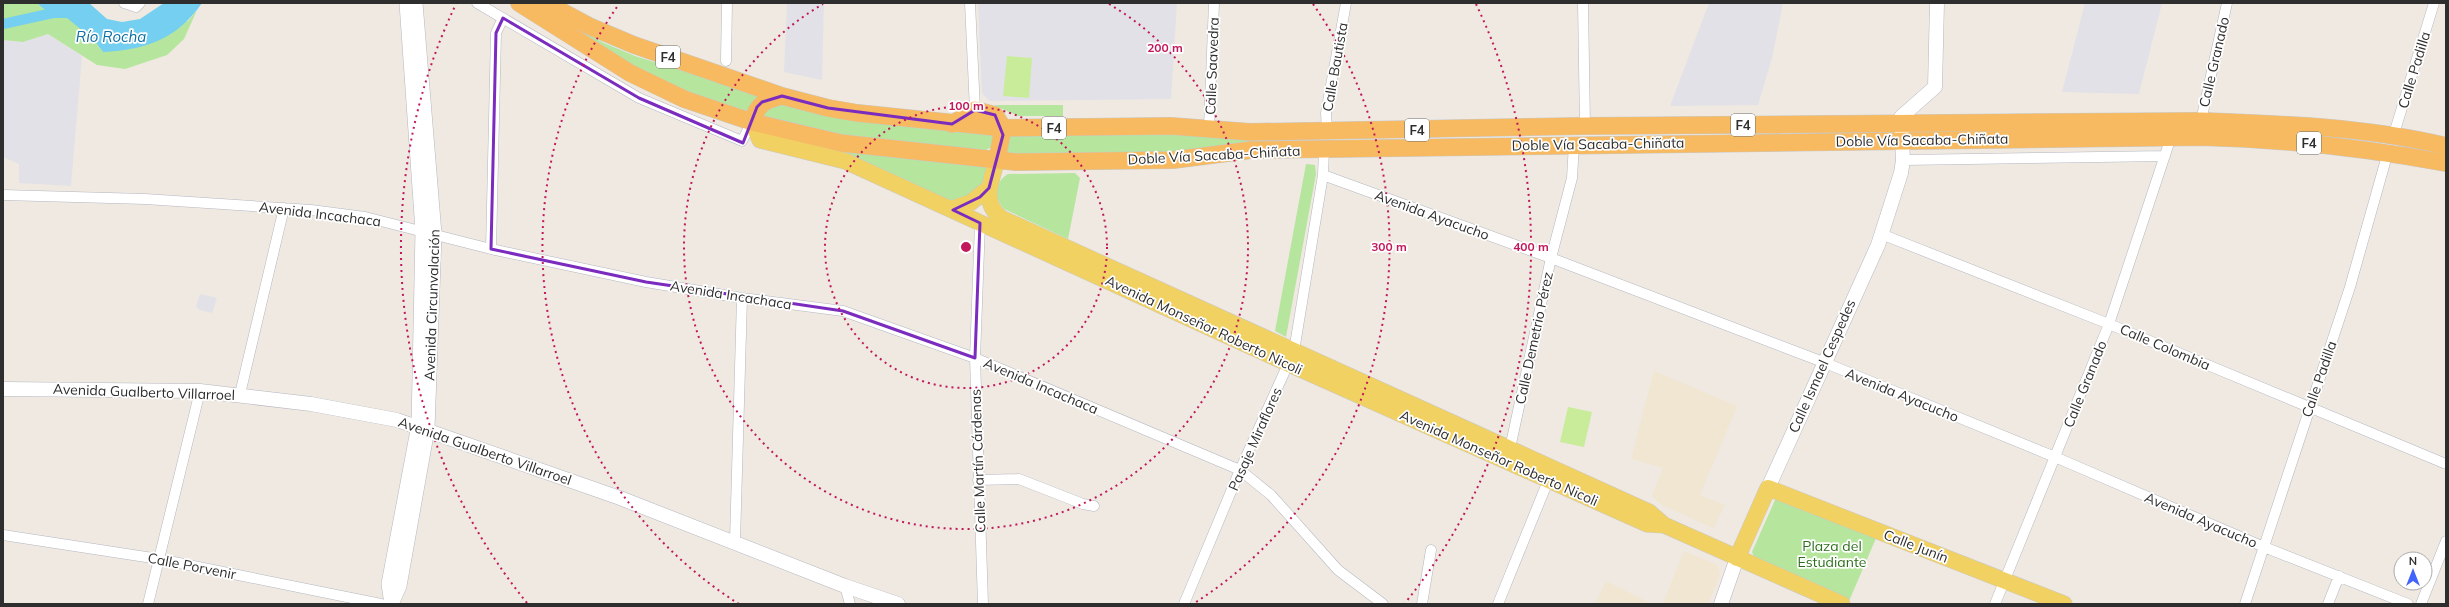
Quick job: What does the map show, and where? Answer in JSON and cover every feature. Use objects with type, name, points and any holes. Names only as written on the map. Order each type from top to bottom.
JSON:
[{"type":"highway","name":"F4","points":[[519,3],[630,73],[659,88],[704,107],[752,122]]},
{"type":"highway","name":"F4","points":[[546,3],[589,26],[634,46],[782,96]]},
{"type":"highway","points":[[752,122],[757,107],[762,102],[782,96]]},
{"type":"highway","name":"Doble Vía Sacaba-Chiñata","points":[[782,96],[828,108],[952,124],[1003,128],[1171,126],[1250,132],[1585,126],[2264,138],[2446,146]]},
{"type":"highway","points":[[952,124],[975,110],[995,114],[1003,128],[997,160]]},
{"type":"highway","name":"Doble Vía Sacaba-Chiñata","points":[[752,122],[841,143],[997,160],[1086,162],[1174,160],[1251,150],[1574,144],[2201,121],[2286,124],[2391,144],[2446,163]]},
{"type":"main road","points":[[1900,132],[1901,117],[1936,87],[1937,3]]},
{"type":"main road","name":"Avenida Monseñor Roberto Nicoli","points":[[752,122],[760,140],[845,161],[980,223],[1291,357],[1551,474],[1647,524],[1664,525],[1842,604]]},
{"type":"main road","name":"Calle Ismael Cespedes","points":[[1721,604],[1737,558],[1881,234],[1898,188],[1903,160],[1900,132]]},
{"type":"main road","name":"Avenida Monseñor Roberto Nicoli","points":[[997,160],[988,188],[990,205],[1001,218],[1291,357]]},
{"type":"main road","points":[[951,210],[970,203],[988,188]]},
{"type":"main road","name":"Avenida Gualberto Villarroel","points":[[3,389],[200,391],[240,394],[311,404],[423,427],[735,542],[845,586],[898,604]]},
{"type":"main road","name":"Calle Junín","points":[[1768,488],[2064,604]]},
{"type":"street","points":[[124,3],[136,7],[140,3]]},
{"type":"street","name":"Avenida Circunvalación","points":[[406,3],[422,231],[423,427]]},
{"type":"street","name":"Avenida Circunvalación","points":[[391,604],[388,584],[423,427],[435,234],[416,3]]},
{"type":"street","points":[[477,3],[639,98],[737,140],[742,141],[745,139],[752,122]]},
{"type":"street","points":[[726,61],[727,3]]},
{"type":"street","points":[[970,3],[975,110]]},
{"type":"street","name":"Calle Saavedra","points":[[1209,128],[1214,3]]},
{"type":"street","name":"Calle Bautista","points":[[1327,131],[1326,113],[1346,3]]},
{"type":"street","points":[[1583,3],[1585,126]]},
{"type":"street","name":"Calle Granado","points":[[2201,121],[2228,3]]},
{"type":"street","name":"Calle Padilla","points":[[2245,604],[2309,406],[2350,287],[2391,144],[2434,3]]},
{"type":"street","points":[[491,249],[496,33],[503,18]]},
{"type":"street","name":"Calle Granado","points":[[1995,604],[2109,324],[2171,137]]},
{"type":"street","name":"Calle Demetrio Pérez","points":[[1508,455],[1552,258],[1572,178],[1574,144]]},
{"type":"street","name":"Pasaje Miraflores","points":[[1184,604],[1240,470],[1291,357],[1323,175],[1324,149]]},
{"type":"street","points":[[1903,160],[2165,156]]},
{"type":"street","name":"Avenida Ayacucho","points":[[1323,175],[1552,258],[1823,362],[2055,457],[2264,547],[2408,604]]},
{"type":"street","name":"Avenida Incachaca","points":[[3,195],[145,199],[284,208],[365,217],[491,249],[646,282],[742,298],[843,311],[975,358],[1240,470],[1271,495],[1338,570],[1383,604]]},
{"type":"street","points":[[240,394],[284,208]]},
{"type":"street","name":"Calle Martín Cárdenas","points":[[980,223],[975,358],[983,604]]},
{"type":"street","name":"Calle Colombia","points":[[1881,234],[2109,324],[2446,464]]},
{"type":"street","points":[[735,542],[742,298]]},
{"type":"street","points":[[148,604],[200,391]]},
{"type":"street","points":[[1498,604],[1551,474]]},
{"type":"street","points":[[978,480],[1019,478],[1083,504],[1094,506]]},
{"type":"street","name":"Calle Porvenir","points":[[3,534],[159,559],[381,604]]},
{"type":"street","points":[[2421,604],[2446,542]]},
{"type":"street","points":[[1422,604],[1431,550]]},
{"type":"street","points":[[2328,604],[2339,576]]},
{"type":"street","points":[[845,586],[850,604]]},
{"type":"highlighted area","points":[[503,18],[639,98],[743,143],[757,107],[762,102],[782,96],[828,108],[952,124],[975,110],[995,115],[1003,135],[989,188],[980,197],[953,210],[980,223],[975,358],[843,311],[646,282],[491,249],[496,33]]},
{"type":"shaded area","points":[[787,3],[824,3],[822,80],[784,72]]},
{"type":"shaded area","points":[[978,3],[1177,3],[1171,99],[989,101],[982,93]]},
{"type":"shaded area","points":[[1709,3],[1783,3],[1772,58],[1758,105],[1670,106]]},
{"type":"shaded area","points":[[2085,3],[2162,3],[2139,94],[2062,92]]},
{"type":"shaded area","points":[[48,34],[82,56],[71,186],[19,183],[19,164],[3,157],[3,40],[23,42]]},
{"type":"shaded area","points":[[200,294],[217,298],[212,313],[200,310],[196,307]]},
{"type":"shaded area","points":[[1654,371],[1737,406],[1700,495],[1725,505],[1713,528],[1662,505],[1652,496],[1663,468],[1631,459]]},
{"type":"shaded area","points":[[1684,551],[1717,565],[1720,574],[1708,604],[1663,604]]},
{"type":"shaded area","points":[[1606,581],[1652,604],[1595,604]]},
{"type":"green space","points":[[3,3],[37,3],[54,18],[67,17],[94,40],[103,52],[188,21],[197,10],[184,39],[167,55],[125,69],[97,65],[48,34],[23,42],[3,40]]},
{"type":"green space","points":[[549,13],[604,43],[635,56],[762,96],[747,114],[705,100],[650,77]]},
{"type":"green space","points":[[1007,56],[1032,58],[1029,98],[1003,96]]},
{"type":"green space","points":[[775,104],[998,133],[993,146],[986,150],[891,145],[758,118]]},
{"type":"green space","points":[[994,105],[1063,105],[1063,116],[1018,116]]},
{"type":"green space","points":[[1163,131],[1251,139],[1251,144],[1171,154],[1004,156],[1008,134]]},
{"type":"green space","points":[[831,148],[989,167],[980,187],[972,195],[951,203]]},
{"type":"green space","points":[[1306,164],[1315,165],[1316,174],[1286,337],[1275,331]]},
{"type":"green space","points":[[1075,173],[1080,178],[1068,239],[1004,209],[998,200],[998,186],[1003,177],[1008,174]]},
{"type":"green space","points":[[1568,407],[1592,412],[1584,447],[1560,442]]},
{"type":"green space","name":"Plaza del Estudiante","points":[[1779,498],[1877,536],[1849,601],[1754,557],[1752,552],[1775,500]]},
{"type":"water","name":"Río Rocha","points":[[37,3],[89,3],[107,19],[122,22],[140,19],[164,3],[202,3],[182,26],[159,40],[133,49],[103,52],[94,40],[67,18],[54,18]]},
{"type":"waterway","points":[[3,24],[62,11]]}]
